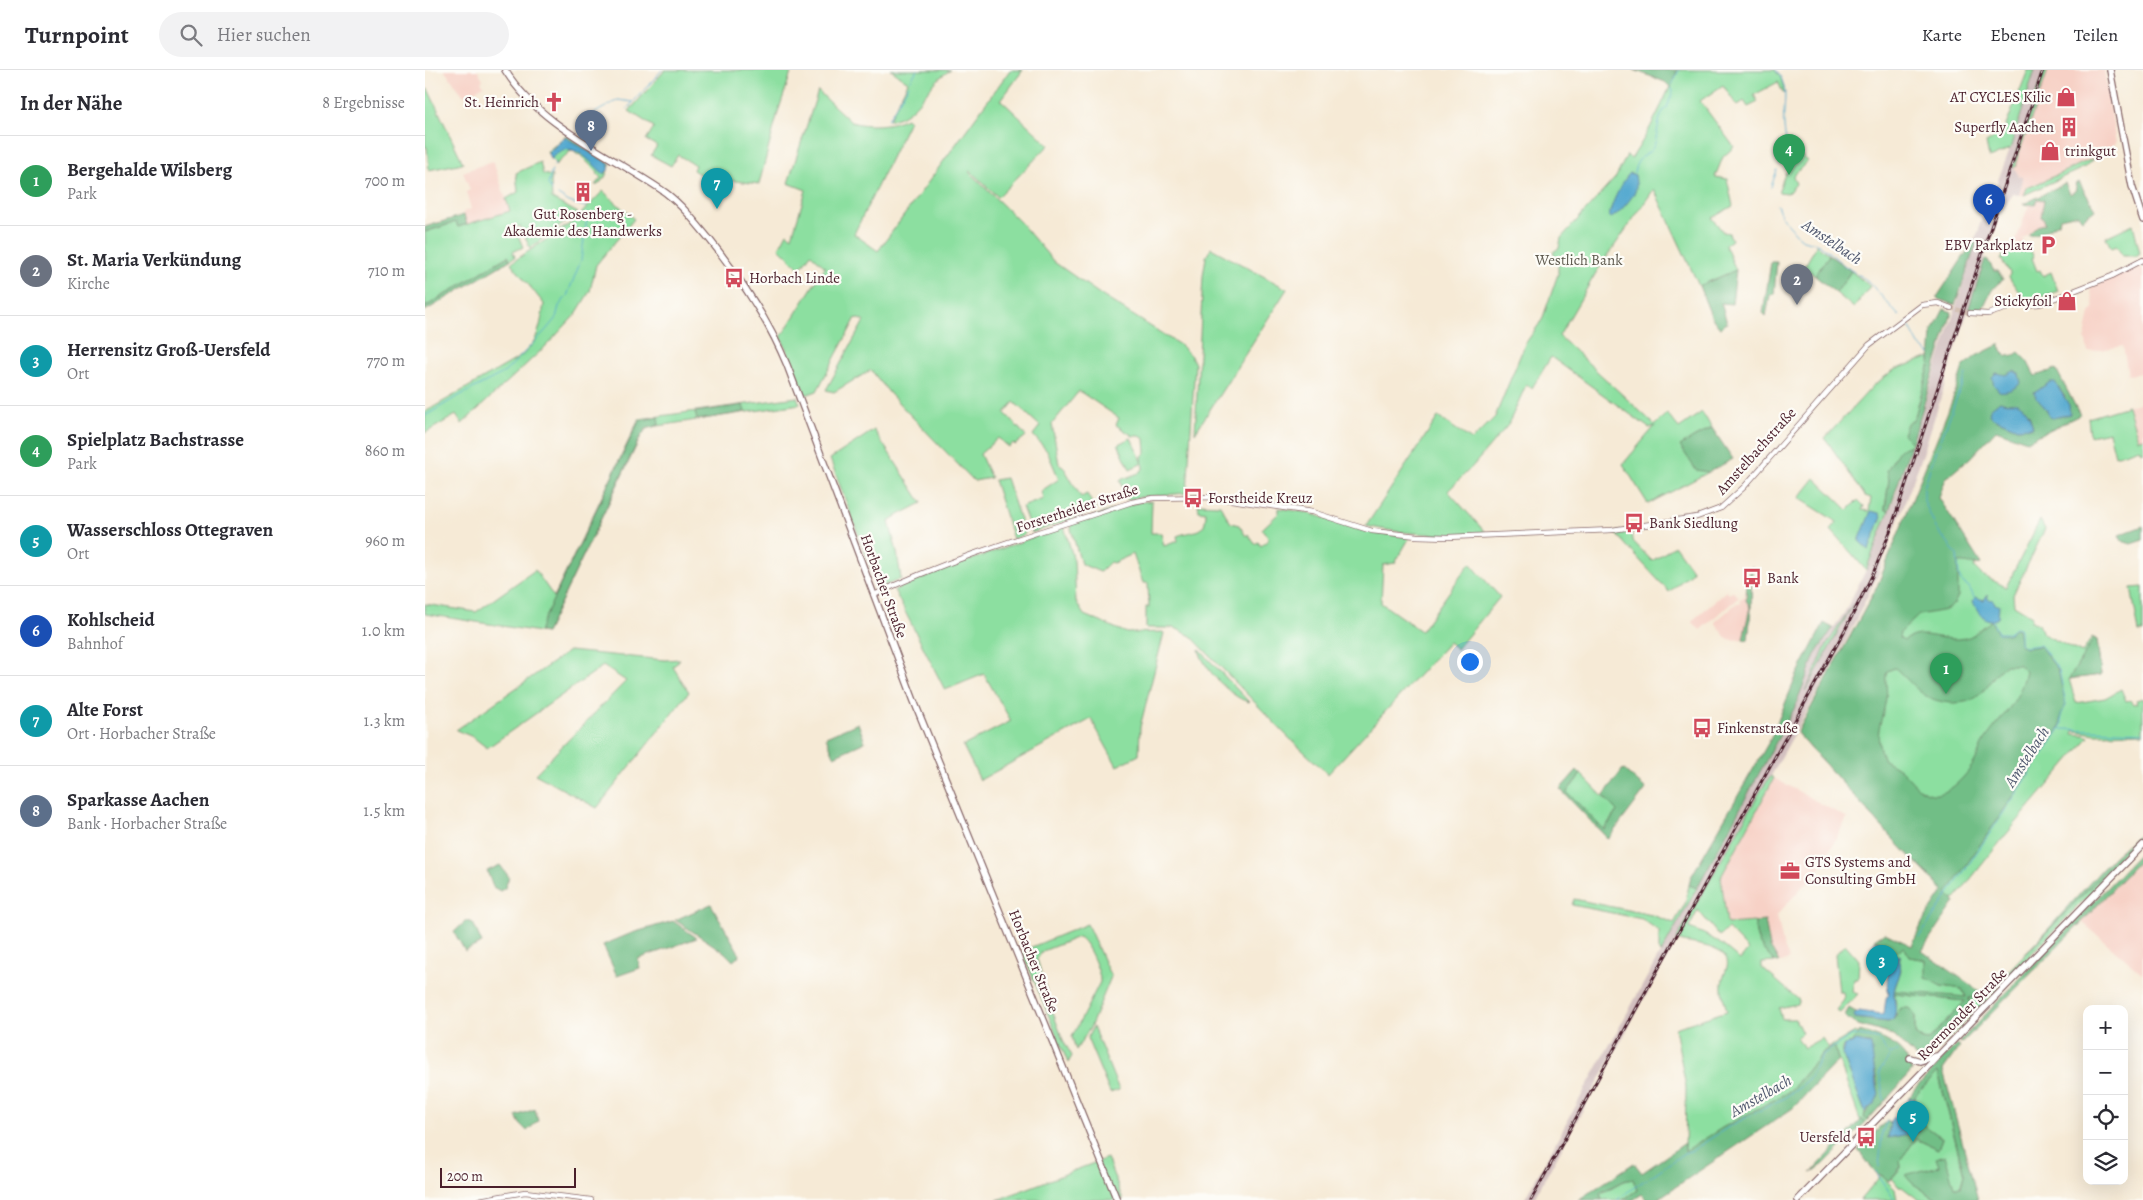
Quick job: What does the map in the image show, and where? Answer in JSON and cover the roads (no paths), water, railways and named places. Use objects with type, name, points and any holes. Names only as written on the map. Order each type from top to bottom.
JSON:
[{"type":"main road","name":"Horbacher Straße","points":[[505,70],[529,100],[553,121],[667,194],[691,217],[735,272],[764,316],[780,347],[914,701],[1117,1200]]},
{"type":"main road","points":[[2110,70],[2132,186],[2143,220]]},
{"type":"main road","name":"Roermonder Straße","points":[[1798,1200],[2143,845]]},
{"type":"main road","points":[[1910,1058],[1925,1060],[1940,1054]]},
{"type":"street","points":[[1970,313],[1988,314],[2018,304],[2039,304],[2112,276],[2143,260]]},
{"type":"street","name":"Amstelbachstraße","points":[[1502,535],[1633,527],[1697,517],[1721,508],[1744,487],[1869,345],[1922,305],[1938,303],[1951,308]]},
{"type":"street","name":"Forsterheider Straße","points":[[874,595],[905,580],[963,559],[1132,502],[1153,498],[1211,496],[1253,502],[1313,512],[1371,530],[1417,536],[1502,535]]},
{"type":"street","points":[[479,1200],[525,1192],[591,1200]]},
{"type":"water","points":[[565,137],[609,164],[609,169],[604,174],[585,157],[572,150],[558,152],[551,159],[548,153]]},
{"type":"water","points":[[1630,173],[1635,175],[1635,192],[1620,211],[1610,218],[1616,195]]},
{"type":"water","points":[[2014,371],[2019,374],[2021,383],[2011,390],[1999,391],[1994,385],[1992,377],[1996,373],[2006,375]]},
{"type":"water","points":[[2050,382],[2055,382],[2069,405],[2070,414],[2053,418],[2049,417],[2047,410],[2035,396],[2034,393]]},
{"type":"water","points":[[2000,401],[2017,403],[2023,407],[2028,413],[2033,427],[2017,428],[1991,417],[1989,414],[1990,409]]},
{"type":"water","points":[[1871,511],[1880,513],[1882,516],[1869,550],[1859,541]]},
{"type":"water","points":[[1987,595],[1988,599],[1993,600],[1996,605],[1999,605],[1998,618],[1994,620],[1986,619],[1973,602],[1975,597],[1984,600]]},
{"type":"water","points":[[1881,941],[1893,954],[1901,956],[1899,958],[1900,973],[1894,993],[1895,1013],[1893,1020],[1888,1022],[1855,1018],[1854,1015],[1858,1011],[1884,1013],[1886,998],[1889,993],[1887,986],[1888,966],[1873,953],[1871,947],[1874,942]]},
{"type":"water","points":[[1856,1041],[1871,1044],[1879,1094],[1875,1103],[1865,1112],[1842,1053],[1844,1046]]},
{"type":"water","points":[[1910,1098],[1915,1099],[1919,1132],[1888,1138],[1890,1122]]},
{"type":"waterway","points":[[627,109],[662,70]]},
{"type":"waterway","points":[[911,80],[917,70]]},
{"type":"waterway","points":[[1634,173],[1641,158],[1653,148],[1660,118],[1667,108],[1673,91],[1671,87],[1679,70]]},
{"type":"waterway","name":"Amstelbach","points":[[1776,70],[1781,77],[1785,91],[1784,129],[1788,153],[1780,164]]},
{"type":"waterway","points":[[888,119],[909,85]]},
{"type":"waterway","points":[[593,114],[618,100],[633,102]]},
{"type":"waterway","points":[[552,158],[555,164],[553,166]]},
{"type":"waterway","points":[[552,170],[548,185],[552,191]]},
{"type":"waterway","name":"Amstelbach","points":[[1771,187],[1777,170]]},
{"type":"waterway","points":[[558,195],[569,202],[586,207]]},
{"type":"waterway","name":"Amstelbach","points":[[1777,205],[1782,217],[1798,236],[1803,240],[1819,244],[1845,266],[1868,281],[1899,316]]},
{"type":"waterway","points":[[425,416],[505,372],[556,318],[559,306],[567,296],[581,260],[588,211]]},
{"type":"waterway","name":"Amstelbach","points":[[1907,322],[1919,345],[1930,354]]},
{"type":"waterway","name":"Amstelbach","points":[[1966,374],[1930,468],[1924,488],[1924,501],[1936,528],[1957,555],[1961,581],[1969,587],[1974,597]]},
{"type":"waterway","name":"Amstelbach","points":[[1919,938],[2062,724],[2061,715],[2066,705],[2059,670],[2040,645],[2024,647],[2020,643],[2019,628],[2015,627],[2008,633],[1998,633],[1992,620]]},
{"type":"waterway","points":[[2061,729],[2143,732]]},
{"type":"waterway","name":"Amstelbach","points":[[1650,1177],[1684,1153],[1693,1150],[1730,1126],[1784,1098],[1799,1088],[1809,1079],[1822,1055],[1852,1035],[1878,1039],[1888,1054],[1897,1052]]},
{"type":"waterway","points":[[1884,1100],[1879,1071],[1891,1056]]},
{"type":"waterway","points":[[1879,1167],[1882,1133],[1887,1120]]},
{"type":"waterway","points":[[1877,1171],[1895,1200]]},
{"type":"waterway","name":"Amstelbach","points":[[1617,1200],[1647,1179]]},
{"type":"tunnel","points":[[1951,308],[1970,313]]},
{"type":"railway","points":[[1531,1200],[1846,628],[1872,576],[1890,532],[2043,70]]},
{"type":"place","name":"AT CYCLES Kilic","points":[[2066,97]]},
{"type":"place","name":"St. Heinrich","points":[[554,102]]},
{"type":"place","name":"Superfly Aachen","points":[[2069,127]]},
{"type":"place","name":"Sparkasse Aachen","points":[[591,151]]},
{"type":"place","name":"trinkgut","points":[[2050,151]]},
{"type":"place","name":"Spielplatz Bachstrasse","points":[[1789,175]]},
{"type":"place","name":"Gut Rosenberg - Akademie des Handwerks","points":[[583,192]]},
{"type":"place","name":"Alte Forst","points":[[717,209]]},
{"type":"place","name":"Kohlscheid","points":[[1989,225]]},
{"type":"place","name":"EBV Parkplatz","points":[[2048,245]]},
{"type":"place","name":"Horbach Linde","points":[[734,278]]},
{"type":"place","name":"Stickyfoil","points":[[2067,301]]},
{"type":"place","name":"St. Maria Verkündung","points":[[1797,305]]},
{"type":"place","name":"Forstheide Kreuz","points":[[1193,498]]},
{"type":"place","name":"Bank Siedlung","points":[[1634,523]]},
{"type":"place","name":"Bank","points":[[1752,578]]},
{"type":"place","name":"Bergehalde Wilsberg","points":[[1946,694]]},
{"type":"place","name":"Finkenstraße","points":[[1702,728]]},
{"type":"place","name":"GTS Systems and Consulting GmbH","points":[[1790,871]]},
{"type":"place","name":"Herrensitz Groß-Uersfeld","points":[[1882,986]]},
{"type":"place","name":"Uersfeld","points":[[1866,1137]]},
{"type":"place","name":"Wasserschloss Ottegraven","points":[[1913,1142]]},
{"type":"park label","name":"Westlich Bank","points":[[1579,260]]}]
